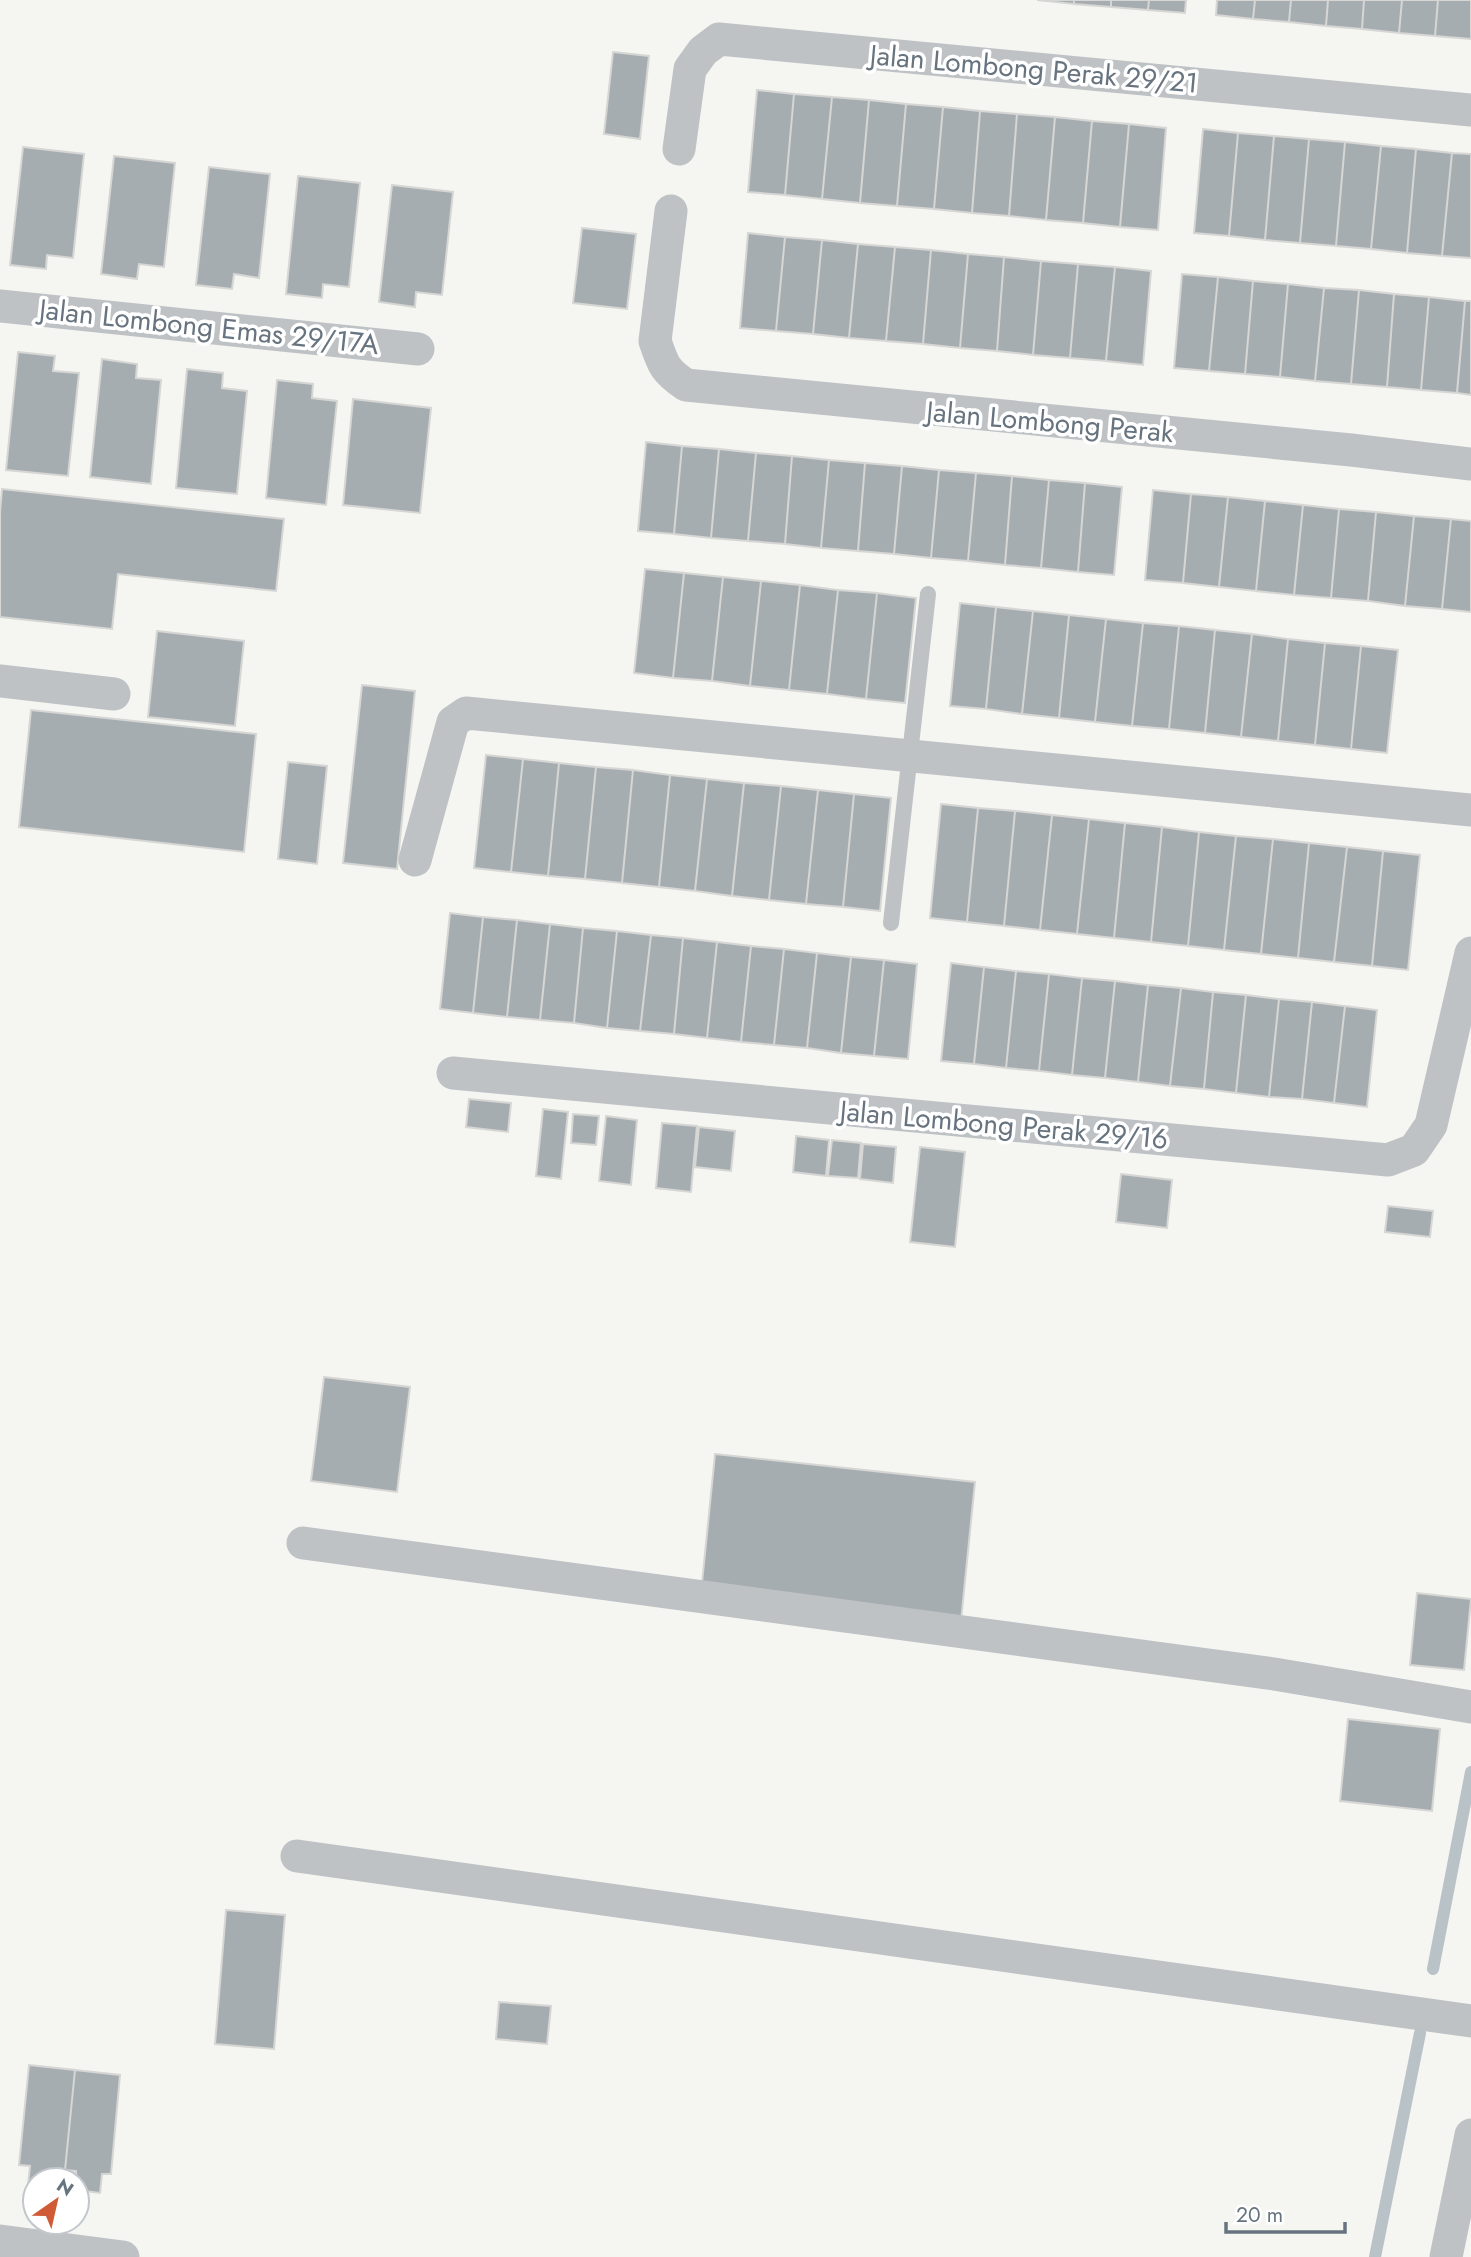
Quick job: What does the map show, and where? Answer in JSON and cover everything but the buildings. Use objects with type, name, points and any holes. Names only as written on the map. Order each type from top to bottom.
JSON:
[{"type":"street","name":"Jalan Lombong Perak 29/21","points":[[679,149],[690,69],[703,51],[719,40],[1471,110]]},
{"type":"street","name":"Jalan Lombong Perak","points":[[671,211],[655,341],[669,374],[686,386],[1471,464]]},
{"type":"street","name":"Jalan Lombong Emas 29/17A","points":[[0,306],[418,349]]},
{"type":"street","points":[[0,681],[114,694]]},
{"type":"street","points":[[415,860],[453,722],[466,713],[1471,810]]},
{"type":"street","name":"Jalan Lombong Perak 29/16","points":[[453,1073],[1388,1160],[1414,1150],[1431,1125],[1464,1020],[1471,953]]},
{"type":"street","points":[[303,1543],[1273,1674],[1471,1707]]},
{"type":"street","points":[[297,1856],[1471,2021]]},
{"type":"street","points":[[1446,2257],[1471,2135]]},
{"type":"street","points":[[0,2241],[123,2257]]},
{"type":"lane","points":[[891,923],[928,594]]},
{"type":"waterway","points":[[1433,1969],[1471,1772]]},
{"type":"waterway","points":[[1375,2257],[1420,2033]]}]
